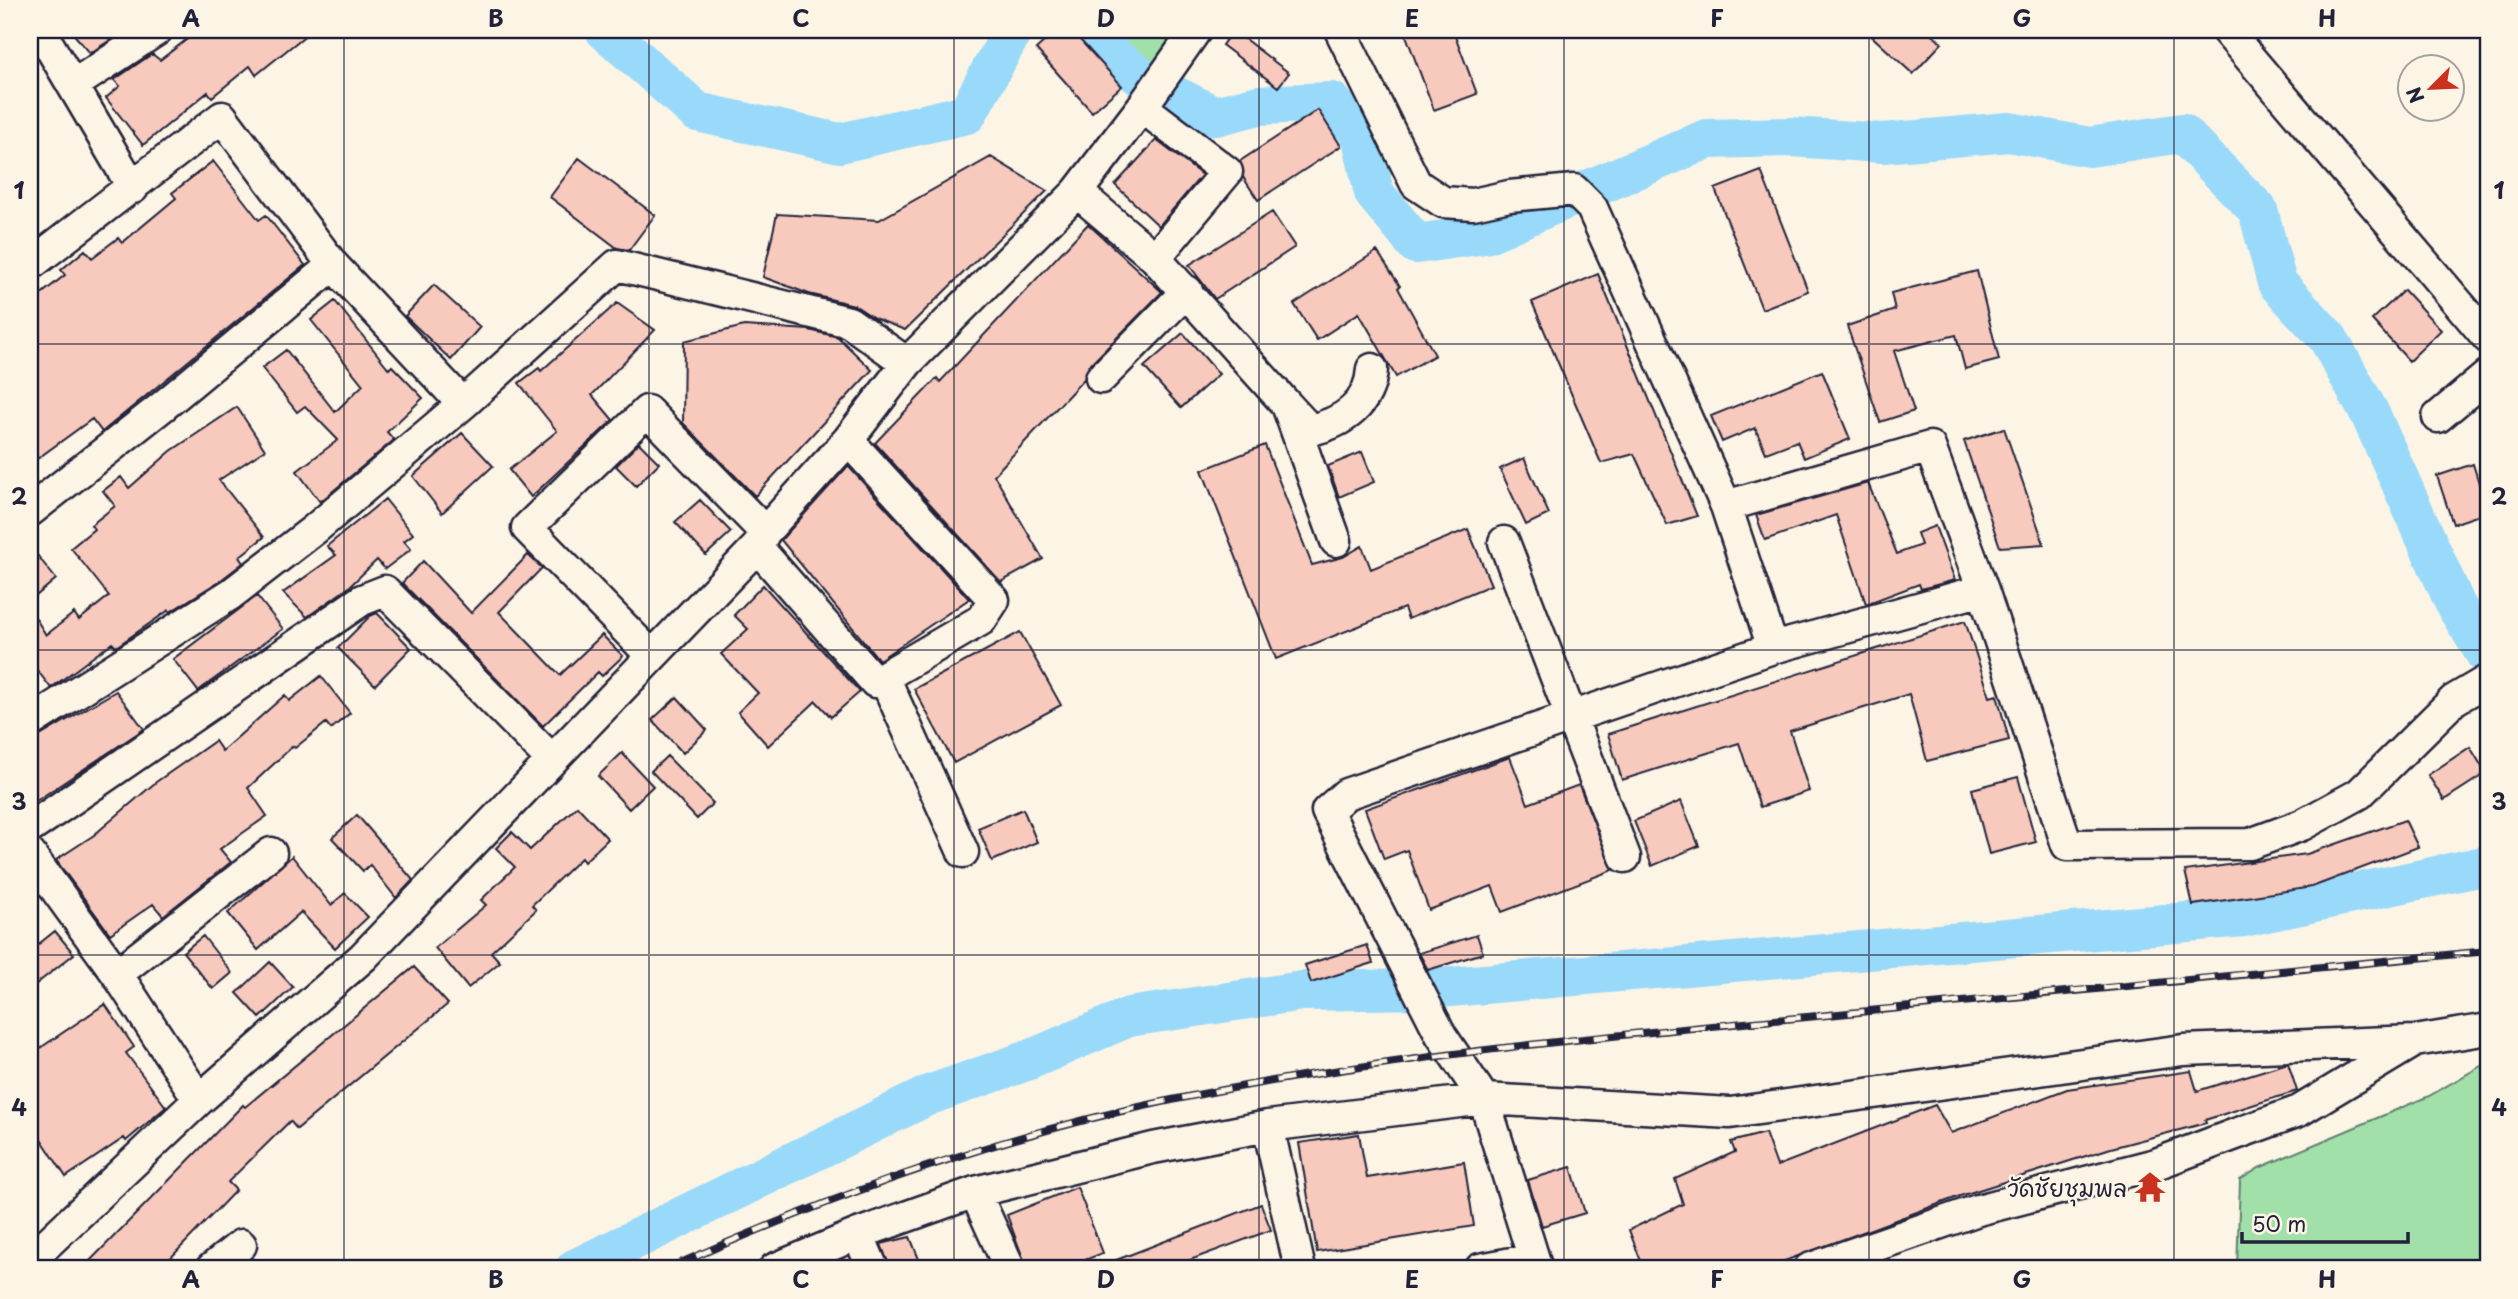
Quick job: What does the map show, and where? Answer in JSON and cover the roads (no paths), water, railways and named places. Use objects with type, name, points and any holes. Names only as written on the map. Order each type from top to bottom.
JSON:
[{"type":"street","points":[[40,30],[75,84],[133,188]]},
{"type":"street","points":[[75,84],[157,30]]},
{"type":"street","points":[[1340,30],[1416,184],[1443,202],[1474,204],[1509,196],[1582,198],[1726,506],[1773,649]]},
{"type":"street","points":[[2226,30],[2488,338]]},
{"type":"street","points":[[30,1260],[200,1100],[363,957],[652,656],[848,440],[907,363],[1077,192],[1145,104],[1188,42]]},
{"type":"street","points":[[1145,104],[1227,172],[1155,258]]},
{"type":"street","points":[[30,265],[222,117],[333,265],[463,404]]},
{"type":"street","points":[[1077,192],[1155,258],[1187,290],[1310,430],[1328,426],[1362,402],[1371,386],[1372,369]]},
{"type":"street","points":[[30,511],[163,406],[333,265]]},
{"type":"street","points":[[30,722],[231,594],[315,529],[463,404],[617,265],[849,322],[907,363]]},
{"type":"street","points":[[1101,378],[1187,290]]},
{"type":"street","points":[[2438,417],[2488,376]]},
{"type":"street","points":[[1287,405],[1336,541]]},
{"type":"street","points":[[652,656],[527,528],[647,411],[761,539],[875,682],[981,620],[994,600],[848,440]]},
{"type":"street","points":[[1726,506],[1930,447],[1983,590],[2067,845],[2250,844],[2302,825],[2359,794],[2454,700],[2478,687]]},
{"type":"street","points":[[1504,542],[1569,718],[1625,857]]},
{"type":"street","points":[[1480,1269],[1535,1264],[1485,1099],[1441,1035],[1327,811],[1346,794],[1773,649],[1983,590]]},
{"type":"street","points":[[30,828],[362,600],[385,592],[552,760]]},
{"type":"street","points":[[884,677],[963,852]]},
{"type":"street","points":[[117,974],[271,853]]},
{"type":"street","points":[[30,855],[117,974],[200,1100]]},
{"type":"street","points":[[774,1269],[858,1234],[975,1192],[1153,1148],[1268,1126],[1485,1099],[1730,1112],[2183,1050],[2415,1041],[2488,1028]]},
{"type":"street","points":[[1809,1269],[1978,1210],[2156,1164],[2298,1111],[2415,1041]]},
{"type":"street","points":[[2316,1045],[2331,1060],[2338,1088]]},
{"type":"street","points":[[1268,1126],[1300,1269]]},
{"type":"street","points":[[975,1192],[1010,1269]]},
{"type":"street","points":[[858,1234],[873,1269]]},
{"type":"street","points":[[211,1269],[240,1245]]},
{"type":"waterway","points":[[605,30],[697,112],[840,143],[967,114],[1013,30]]},
{"type":"waterway","points":[[1076,30],[1148,82],[1215,116],[1259,105],[1332,102],[1361,134],[1374,193],[1416,244],[1485,234],[1707,139],[1791,137],[1883,143],[2009,132],[2089,147],[2182,133],[2258,210],[2277,283],[2328,338],[2371,416],[2456,606],[2488,658]]},
{"type":"waterway","points":[[575,1269],[929,1095],[1029,1060],[1129,1017],[1302,991],[1427,989],[2244,917],[2488,865]]},
{"type":"railway","points":[[667,1269],[848,1194],[972,1152],[1098,1117],[1244,1086],[1494,1049],[2488,951]]},
{"type":"place","name":"วัดชัยชุมพล","points":[[2150,1187]]}]
